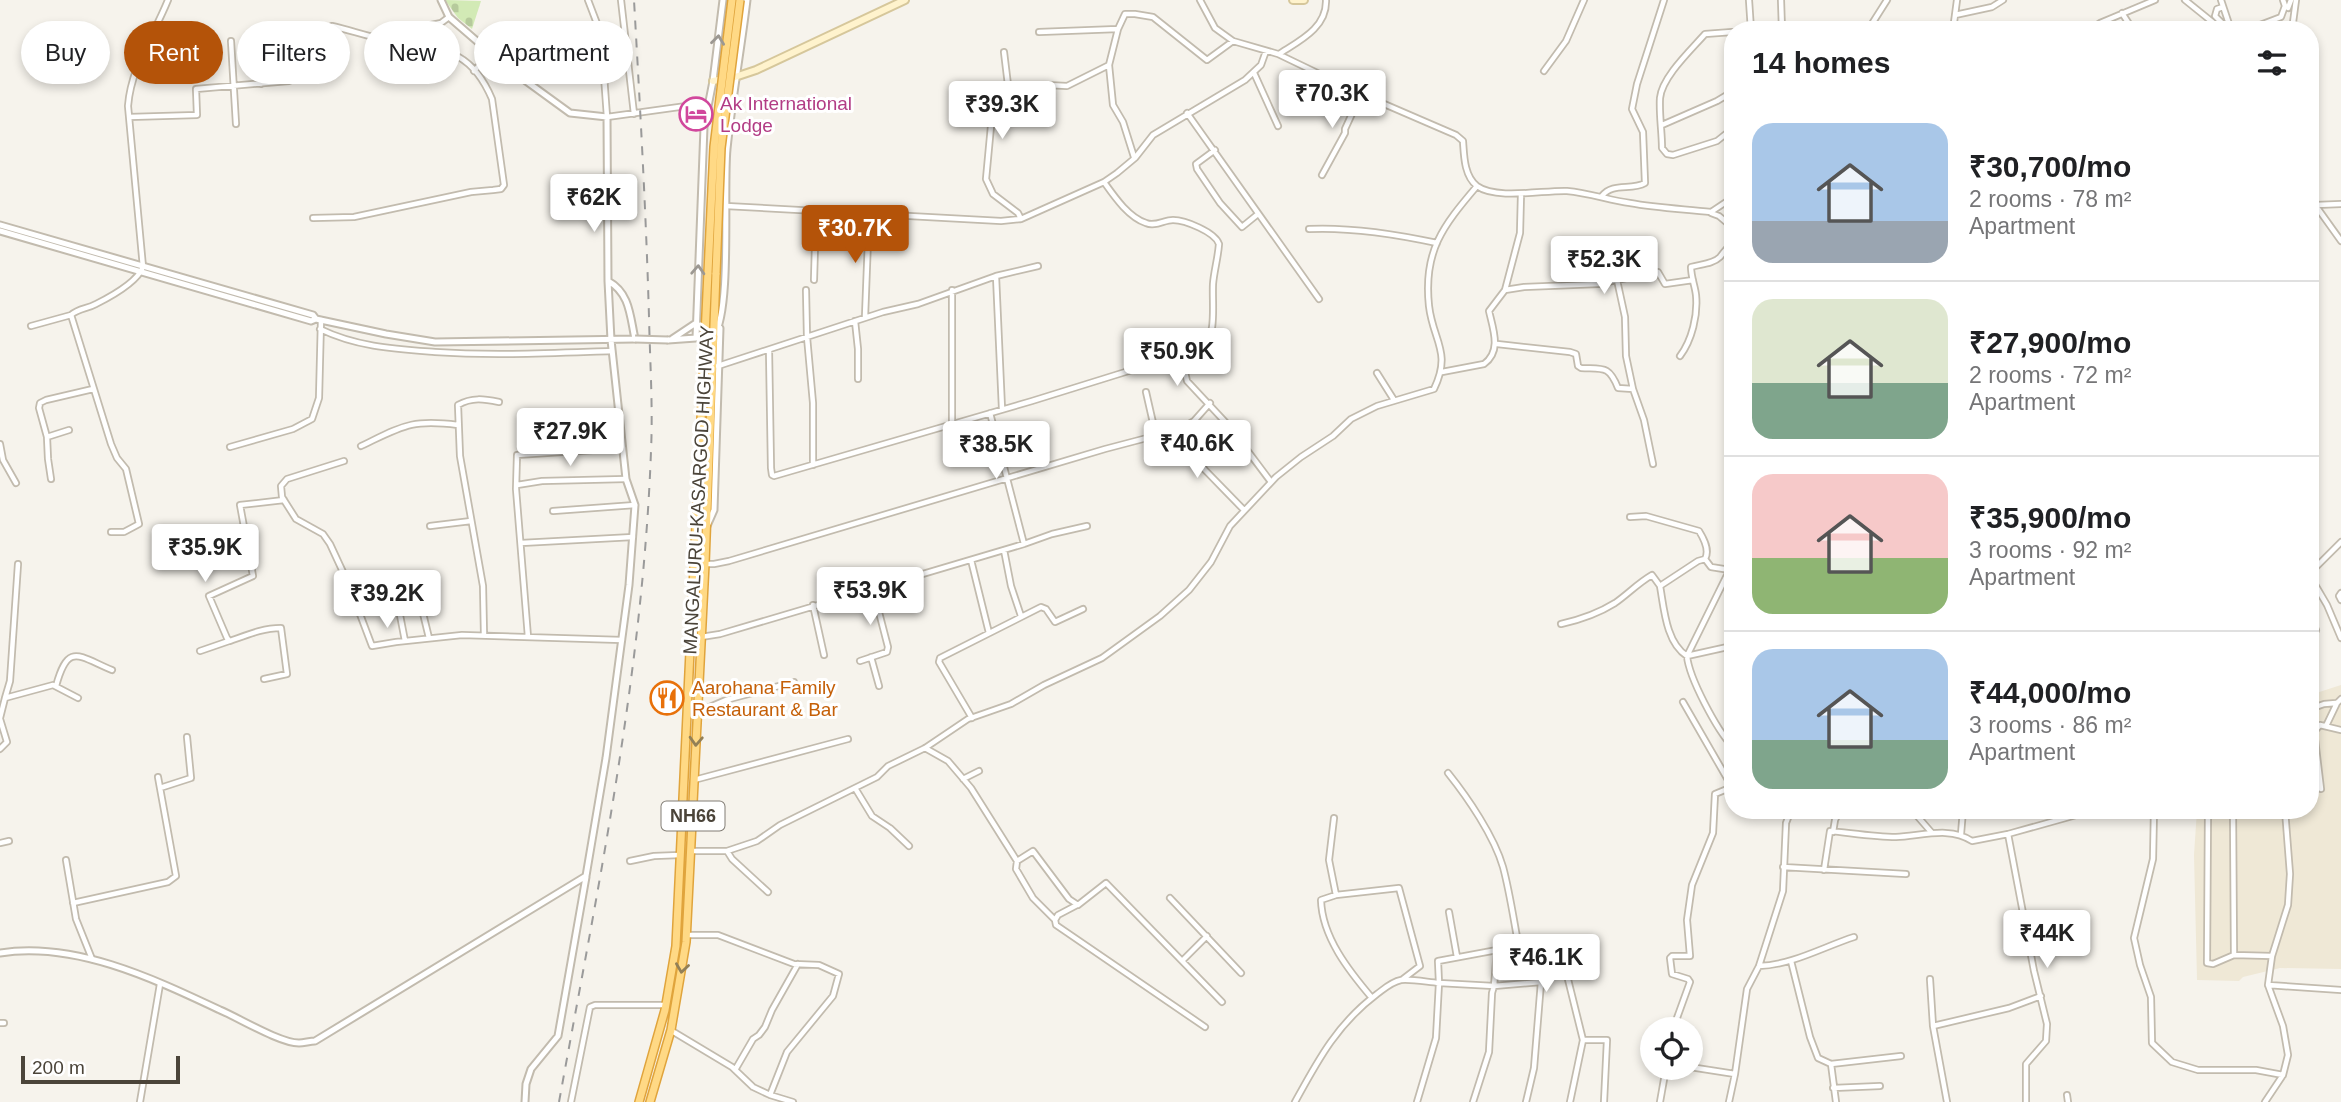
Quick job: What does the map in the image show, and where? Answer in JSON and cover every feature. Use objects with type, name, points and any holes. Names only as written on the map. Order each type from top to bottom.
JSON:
[{"type":"highway","name":"MANGALURU-KASARGOD HIGHWAY","points":[[712,273],[714,147],[732,0]]},
{"type":"highway","name":"MANGALURU-KASARGOD HIGHWAY","points":[[639,1102],[666,1005],[676,946],[696,526],[712,273],[721,148],[740,0]]},
{"type":"highway","name":"MANGALURU-KASARGOD HIGHWAY","points":[[650,1102],[671,1030],[686,935],[717,366],[709,337]]},
{"type":"main road","points":[[713,80],[756,70],[905,0]]},
{"type":"main road","points":[[1293,0],[1304,0]]},
{"type":"street","points":[[31,326],[71,315],[77,309],[94,305],[127,286],[142,270],[129,95],[135,74],[168,0]]},
{"type":"street","points":[[441,0],[449,17],[474,38]]},
{"type":"street","points":[[525,1102],[526,1084],[531,1069],[558,1036],[606,758],[622,640],[635,505],[626,479],[611,341],[607,117],[601,34],[588,0]]},
{"type":"street","points":[[621,0],[634,114]]},
{"type":"street","points":[[696,338],[702,155],[723,0]]},
{"type":"street","points":[[747,0],[727,152],[724,267],[717,366],[865,317],[918,304],[996,276],[1038,266]]},
{"type":"street","points":[[1200,0],[1215,28],[1233,41],[1278,54],[1456,135],[1463,141],[1464,159],[1470,178],[1477,186],[1486,190],[1521,194],[1566,191],[1629,203],[1711,212],[1724,220]]},
{"type":"street","points":[[1278,54],[1319,25],[1326,9],[1326,0]]},
{"type":"street","points":[[1544,71],[1566,41],[1584,0]]},
{"type":"street","points":[[1602,196],[1611,188],[1640,187],[1644,183],[1643,132],[1632,110],[1637,84],[1664,0]]},
{"type":"street","points":[[1749,0],[1750,21]]},
{"type":"street","points":[[1781,0],[1782,21]]},
{"type":"street","points":[[1874,21],[1887,0]]},
{"type":"street","points":[[1954,21],[1957,0]]},
{"type":"street","points":[[1955,15],[1992,7],[2003,0]]},
{"type":"street","points":[[2104,21],[2155,0]]},
{"type":"street","points":[[2185,0],[2215,21]]},
{"type":"street","points":[[2221,0],[2225,21]]},
{"type":"street","points":[[2271,21],[2281,17],[2285,6],[2283,0]]},
{"type":"street","points":[[2288,8],[2293,0]]},
{"type":"street","points":[[2292,21],[2293,0]]},
{"type":"street","points":[[2219,21],[2215,16],[2217,9],[2223,7]]},
{"type":"street","points":[[2122,13],[2127,21]]},
{"type":"street","points":[[1135,158],[1123,122],[1113,105],[1109,65],[1118,29],[1125,14],[1148,15],[1207,60],[1233,41]]},
{"type":"street","points":[[444,21],[449,17]]},
{"type":"street","points":[[1039,32],[1118,29]]},
{"type":"street","points":[[350,31],[386,40],[443,48],[456,54],[474,71]]},
{"type":"street","points":[[1724,33],[1704,34],[1678,65],[1660,96],[1662,148],[1667,155],[1717,141],[1724,135]]},
{"type":"street","points":[[231,41],[236,124]]},
{"type":"street","points":[[725,206],[1009,221],[1021,219],[1104,182],[1135,158],[1153,135],[1254,73],[1261,65],[1266,51]]},
{"type":"street","points":[[1004,52],[1008,86],[991,126],[986,179],[993,194],[1018,213],[1021,219]]},
{"type":"street","points":[[1005,112],[1019,97],[1035,89],[1047,85],[1067,86],[1109,65]]},
{"type":"street","points":[[1254,73],[1279,126]]},
{"type":"street","points":[[129,117],[197,115],[196,89],[261,84]]},
{"type":"street","points":[[313,218],[354,217],[501,188],[504,185],[504,174],[492,99],[484,84]]},
{"type":"street","points":[[530,84],[570,113],[607,117],[708,103]]},
{"type":"street","points":[[1322,175],[1345,133],[1361,94]]},
{"type":"street","points":[[1662,125],[1724,97]]},
{"type":"street","points":[[1187,113],[1319,299]]},
{"type":"street","points":[[1215,150],[1196,164],[1220,203],[1242,227],[1258,214]]},
{"type":"street","points":[[769,350],[772,475],[1203,351],[1208,344],[1213,319],[1213,282],[1219,241],[1209,232],[1177,220],[1145,223],[1121,206],[1104,182]]},
{"type":"street","points":[[691,851],[727,851],[757,841],[780,825],[877,777],[888,766],[925,748],[944,733],[972,718],[1011,704],[1102,658],[1160,616],[1189,590],[1211,562],[1230,526],[1271,482],[1301,457],[1333,436],[1352,419],[1394,400],[1434,389],[1442,372],[1442,354],[1429,308],[1430,261],[1443,227],[1477,186]]},
{"type":"street","points":[[1442,372],[1484,364],[1497,344],[1489,310],[1505,290],[1520,233],[1521,194]]},
{"type":"street","points":[[1711,212],[1724,204]]},
{"type":"street","points":[[2319,205],[2341,204]]},
{"type":"street","points":[[2319,211],[2341,241]]},
{"type":"street","points":[[814,280],[816,212]]},
{"type":"street","points":[[865,317],[869,214]]},
{"type":"street","points":[[0,225],[311,321],[318,319],[435,342],[670,340],[709,337],[720,326]]},
{"type":"street","points":[[1309,229],[1334,228],[1396,234],[1437,243]]},
{"type":"street","points":[[0,231],[142,270]]},
{"type":"street","points":[[1680,356],[1688,346],[1695,314],[1696,296],[1692,267],[1713,262],[1724,251]]},
{"type":"street","points":[[1505,290],[1598,284],[1654,272],[1658,272],[1665,284],[1693,280]]},
{"type":"street","points":[[996,276],[1002,409]]},
{"type":"street","points":[[1617,280],[1626,317],[1626,356],[1653,464]]},
{"type":"street","points":[[608,281],[618,286],[627,300],[635,340]]},
{"type":"street","points":[[806,290],[813,403],[813,465]]},
{"type":"street","points":[[952,290],[952,425]]},
{"type":"street","points":[[71,315],[110,444],[126,469],[139,524],[124,532],[111,532]]},
{"type":"street","points":[[230,447],[293,429],[312,419],[319,398],[318,319]]},
{"type":"street","points":[[855,321],[858,379]]},
{"type":"street","points":[[670,340],[696,323]]},
{"type":"street","points":[[320,329],[359,343],[406,350],[500,355],[612,351]]},
{"type":"street","points":[[1497,344],[1570,352],[1576,354],[1578,366],[1581,368],[1607,369],[1618,388],[1633,388]]},
{"type":"street","points":[[1186,354],[1187,381],[1210,403],[1271,482]]},
{"type":"street","points":[[1377,373],[1394,400]]},
{"type":"street","points":[[51,479],[40,403],[93,389]]},
{"type":"street","points":[[1146,392],[1157,436]]},
{"type":"street","points":[[484,635],[483,586],[460,456],[458,405],[466,400],[483,398],[499,402]]},
{"type":"street","points":[[705,564],[719,564],[1174,431],[1192,423],[1210,403]]},
{"type":"street","points":[[990,413],[1024,544]]},
{"type":"street","points":[[361,446],[405,425],[427,421],[458,425]]},
{"type":"street","points":[[47,438],[69,429]]},
{"type":"street","points":[[1174,431],[1205,470],[1244,510]]},
{"type":"street","points":[[0,444],[3,460],[16,483]]},
{"type":"street","points":[[528,637],[517,455],[622,448]]},
{"type":"street","points":[[344,461],[287,479],[281,485],[284,500],[296,519],[323,534],[330,544],[372,646],[462,635],[622,640]]},
{"type":"street","points":[[517,485],[542,481],[626,479]]},
{"type":"street","points":[[230,641],[209,596],[253,576],[240,505],[284,500]]},
{"type":"street","points":[[554,511],[635,505]]},
{"type":"street","points":[[1630,517],[1646,516],[1699,531],[1706,547],[1705,558],[1711,567],[1724,568]]},
{"type":"street","points":[[430,526],[471,520]]},
{"type":"street","points":[[696,526],[707,526]]},
{"type":"street","points":[[701,637],[1087,526]]},
{"type":"street","points":[[521,543],[633,537]]},
{"type":"street","points":[[2319,565],[2341,542]]},
{"type":"street","points":[[1004,550],[1011,586],[1021,616]]},
{"type":"street","points":[[1660,586],[1705,558]]},
{"type":"street","points":[[971,560],[989,633]]},
{"type":"street","points":[[0,749],[7,742],[0,718],[10,681],[18,564]]},
{"type":"street","points":[[1561,624],[1600,611],[1652,575],[1660,586],[1671,632],[1681,653],[1687,656],[1724,648]]},
{"type":"street","points":[[393,579],[405,641]]},
{"type":"street","points":[[1724,584],[1687,656],[1688,668],[1724,734]]},
{"type":"street","points":[[860,661],[887,652],[888,647],[873,589]]},
{"type":"street","points":[[2319,591],[2341,638]]},
{"type":"street","points":[[2341,593],[2341,600]]},
{"type":"street","points":[[420,601],[429,638]]},
{"type":"street","points":[[813,605],[824,655]]},
{"type":"street","points":[[972,718],[939,659],[1021,616],[1044,608],[1055,621],[1083,609]]},
{"type":"street","points":[[200,651],[248,633],[281,628],[287,674],[264,679]]},
{"type":"street","points":[[56,686],[66,659],[70,656],[77,656],[112,670]]},
{"type":"street","points":[[871,657],[879,686]]},
{"type":"street","points":[[698,713],[726,700],[794,682]]},
{"type":"street","points":[[5,698],[56,686],[78,698]]},
{"type":"street","points":[[2319,706],[2339,701]]},
{"type":"street","points":[[2326,726],[2339,701]]},
{"type":"street","points":[[1683,702],[1724,773]]},
{"type":"street","points":[[2319,726],[2341,730]]},
{"type":"street","points":[[160,788],[191,778],[187,737]]},
{"type":"street","points":[[694,780],[848,739]]},
{"type":"street","points":[[925,748],[948,761],[971,788],[1017,861],[1016,869],[1033,898],[1055,920],[1056,925],[1206,1027]]},
{"type":"street","points":[[963,779],[979,771]]},
{"type":"street","points":[[1448,772],[1468,797],[1499,857],[1519,948]]},
{"type":"street","points":[[73,903],[169,881],[176,876],[158,777]]},
{"type":"street","points":[[2319,777],[2321,789]]},
{"type":"street","points":[[855,788],[872,816],[909,846]]},
{"type":"street","points":[[1677,1017],[1690,982],[1672,974],[1670,958],[1688,957],[1691,954],[1687,920],[1692,885],[1713,833],[1715,794],[1724,790]]},
{"type":"street","points":[[1334,818],[1329,860],[1336,895]]},
{"type":"street","points":[[1729,1102],[1747,989],[1759,966],[1783,891],[1788,819]]},
{"type":"street","points":[[1833,832],[1836,819]]},
{"type":"street","points":[[1920,819],[1932,833]]},
{"type":"street","points":[[1961,834],[1962,819]]},
{"type":"street","points":[[1824,870],[1829,831],[1894,837],[1932,833],[1961,834],[1972,841],[2062,819]]},
{"type":"street","points":[[2154,819],[2153,859],[2134,938],[2151,997],[2152,1043],[2172,1062],[2198,1070],[2256,1070],[2283,1075]]},
{"type":"street","points":[[2208,819],[2207,963],[2213,964],[2234,955],[2272,956]]},
{"type":"street","points":[[2233,819],[2234,955]]},
{"type":"street","points":[[2265,1102],[2283,1075],[2288,1055],[2283,1026],[2268,985],[2272,956],[2288,905],[2290,874],[2286,819]]},
{"type":"street","points":[[2008,834],[2047,1024],[2046,1041],[2026,1064],[2026,1102]]},
{"type":"street","points":[[0,843],[9,841]]},
{"type":"street","points":[[727,851],[732,859],[768,892]]},
{"type":"street","points":[[1017,861],[1033,851],[1069,899],[1078,905]]},
{"type":"street","points":[[630,861],[654,856],[680,856]]},
{"type":"street","points":[[66,860],[76,919],[92,959]]},
{"type":"street","points":[[1783,867],[1906,874]]},
{"type":"street","points":[[0,953],[50,950],[92,959],[193,997],[274,1035],[297,1043],[315,1041],[586,876]]},
{"type":"street","points":[[1055,920],[1058,915],[1078,905],[1106,883],[1222,1002]]},
{"type":"street","points":[[1372,998],[1349,971],[1327,928],[1321,900],[1336,895],[1399,888],[1419,966],[1402,980]]},
{"type":"street","points":[[1170,898],[1241,973]]},
{"type":"street","points":[[1449,912],[1457,957]]},
{"type":"street","points":[[686,935],[719,935],[798,964],[819,965],[839,974],[833,996],[787,1052],[770,1095]]},
{"type":"street","points":[[1182,961],[1207,936]]},
{"type":"street","points":[[1759,966],[1791,961],[1854,937]]},
{"type":"street","points":[[1417,1102],[1436,1038],[1438,961],[1497,950],[1559,943],[1583,1040],[1570,1102]]},
{"type":"street","points":[[1526,1102],[1534,1068],[1546,945]]},
{"type":"street","points":[[1473,1102],[1489,1052],[1497,950]]},
{"type":"street","points":[[1791,961],[1818,1058],[1831,1063],[1901,1056]]},
{"type":"street","points":[[735,1070],[753,1039],[762,1033],[798,964]]},
{"type":"street","points":[[1930,979],[1933,1026],[1947,1102]]},
{"type":"street","points":[[1295,1102],[1326,1046],[1358,1009],[1393,982],[1402,980],[1494,986],[1541,982]]},
{"type":"street","points":[[140,1102],[160,984]]},
{"type":"street","points":[[2268,985],[2341,990]]},
{"type":"street","points":[[1933,1026],[2009,1008],[2041,996]]},
{"type":"street","points":[[571,1102],[590,1007],[595,1004],[666,1005]]},
{"type":"street","points":[[671,1030],[735,1070],[753,1087],[793,1102]]},
{"type":"street","points":[[1583,1040],[1608,1040],[1604,1102]]},
{"type":"street","points":[[1831,1063],[1836,1102]]},
{"type":"street","points":[[1703,1069],[1735,1074]]},
{"type":"street","points":[[1660,1102],[1664,1080]]},
{"type":"street","points":[[1833,1088],[1880,1086]]},
{"type":"shaded area","points":[[2341,685],[2341,969],[2280,968],[2243,977],[2239,981],[2197,980],[2194,855],[2196,819],[2319,819],[2319,692]]},
{"type":"green space","points":[[445,0],[481,1],[472,29],[458,18]]},
{"type":"railway","points":[[559,1102],[617,778],[639,615],[646,533],[652,418],[645,198],[634,0]]},
{"type":"place","name":"Ak International Lodge","points":[[696,114]]},
{"type":"place","name":"Aarohana Family Restaurant & Bar","points":[[667,698]]}]
